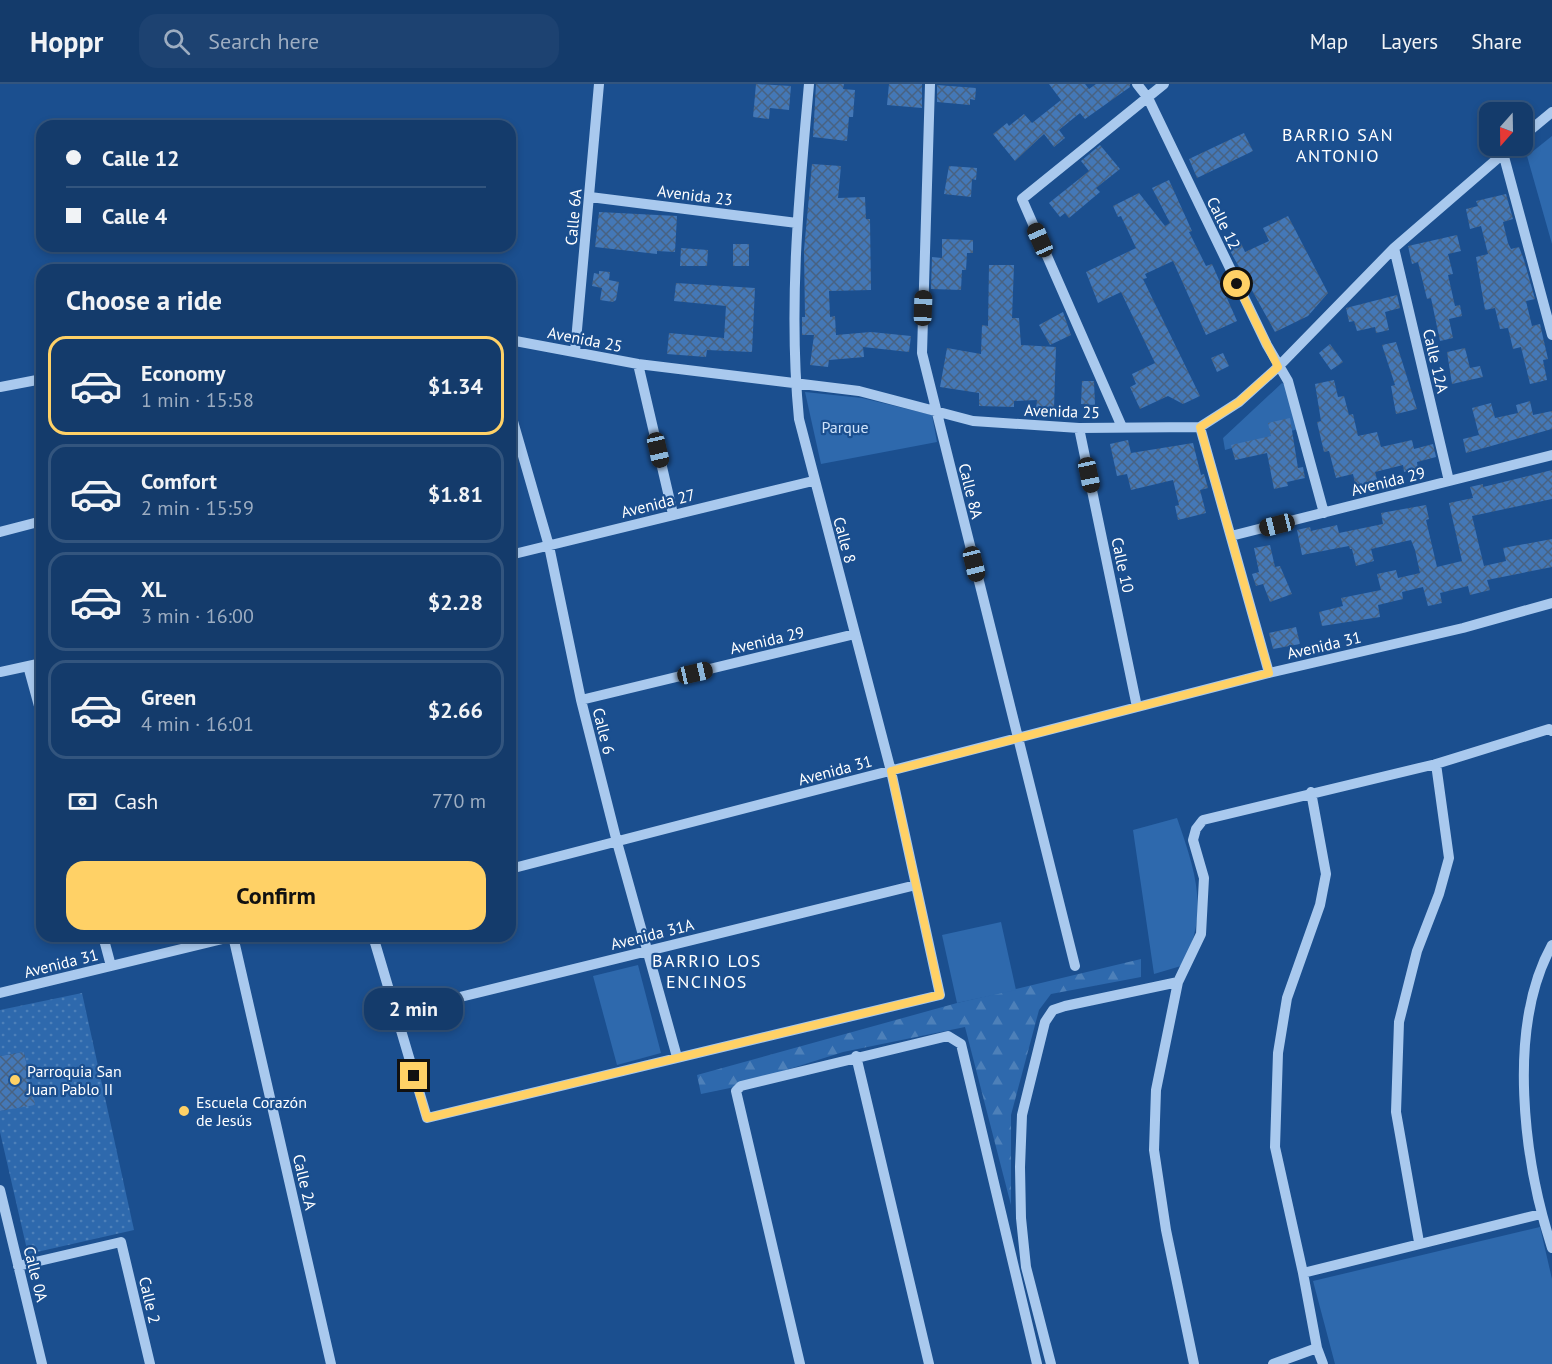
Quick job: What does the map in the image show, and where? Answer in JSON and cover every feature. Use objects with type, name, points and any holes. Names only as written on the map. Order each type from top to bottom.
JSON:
[{"type":"street","name":"Calle 6A","points":[[575,352],[599,84]]},
{"type":"street","name":"Calle 8","points":[[677,1057],[940,995],[891,771],[813,482],[799,419],[796,385],[797,223],[809,84]]},
{"type":"street","name":"Calle 8A","points":[[930,84],[922,353],[1075,966]]},
{"type":"street","name":"Calle 12","points":[[1137,84],[1148,99],[1278,367],[1288,381],[1324,513]]},
{"type":"street","points":[[1122,427],[1022,199],[1164,84]]},
{"type":"street","points":[[1533,128],[1552,112]]},
{"type":"street","points":[[1269,673],[1200,427],[1239,402],[1278,367],[1394,248],[1500,156]]},
{"type":"street","points":[[1504,156],[1552,335]]},
{"type":"street","name":"Avenida 23","points":[[590,198],[797,223]]},
{"type":"street","name":"Calle 12A","points":[[1394,248],[1449,481]]},
{"type":"street","name":"Avenida 25","points":[[516,341],[638,364],[859,391],[973,421],[1079,428],[1200,427]]},
{"type":"street","points":[[638,364],[673,514]]},
{"type":"street","points":[[0,387],[36,380]]},
{"type":"street","name":"Calle 10","points":[[1079,428],[1137,707]]},
{"type":"street","name":"Calle 6","points":[[516,432],[549,546],[581,700],[617,842],[677,1057]]},
{"type":"street","name":"Avenida 29","points":[[1231,536],[1552,455]]},
{"type":"street","name":"Avenida 27","points":[[516,554],[813,482]]},
{"type":"street","points":[[0,532],[36,523]]},
{"type":"street","name":"Avenida 31","points":[[516,867],[1269,673],[1464,628],[1552,603]]},
{"type":"street","name":"Avenida 29","points":[[581,700],[855,634]]},
{"type":"street","points":[[0,672],[36,664]]},
{"type":"street","points":[[28,666],[36,695]]},
{"type":"street","points":[[1194,1364],[1166,1230],[1154,1150],[1156,1090],[1178,982],[1201,934],[1204,878],[1193,840],[1196,829],[1203,819],[1436,764],[1549,729],[1552,731]]},
{"type":"street","points":[[1419,1242],[1396,1112],[1399,1022],[1417,951],[1439,894],[1449,858],[1436,764]]},
{"type":"street","points":[[1311,792],[1326,874],[1320,905],[1287,998],[1278,1053],[1275,1147],[1322,1364]]},
{"type":"street","name":"Avenida 31A","points":[[395,1013],[916,885]]},
{"type":"street","points":[[105,942],[111,966]]},
{"type":"street","name":"Avenida 31","points":[[0,993],[209,942]]},
{"type":"street","name":"Calle 2A","points":[[235,942],[331,1364]]},
{"type":"street","points":[[375,942],[427,1118],[677,1057]]},
{"type":"street","points":[[1552,945],[1545,957],[1526,1026],[1523,1099],[1541,1214],[1552,1248]]},
{"type":"street","points":[[1051,1364],[1026,1267],[1021,1218],[1022,1116],[1045,1022],[1053,1010],[1065,1006],[1178,982]]},
{"type":"street","points":[[800,1364],[736,1091],[741,1086],[856,1056],[948,1036],[961,1044],[1036,1364]]},
{"type":"street","points":[[856,1056],[929,1364]]},
{"type":"street","name":"Calle 0A","points":[[0,1190],[42,1364]]},
{"type":"street","points":[[1303,1273],[1419,1242],[1541,1214]]},
{"type":"street","name":"Calle 2","points":[[18,1266],[121,1242],[150,1364]]},
{"type":"street","points":[[1015,1270],[1026,1267]]},
{"type":"street","points":[[1273,1364],[1317,1348]]},
{"type":"green space","points":[[1552,136],[1552,244],[1527,156],[1533,156],[1533,151]]},
{"type":"green space","points":[[1282,383],[1290,387],[1298,429],[1225,450],[1223,438]]},
{"type":"green space","name":"Parque","points":[[805,392],[862,398],[932,415],[937,442],[821,464]]},
{"type":"green space","points":[[1177,818],[1194,874],[1198,910],[1196,929],[1181,966],[1154,974],[1133,830]]},
{"type":"green space","points":[[1001,922],[1016,990],[957,1003],[942,935]]},
{"type":"green space","points":[[1141,959],[1141,977],[1051,994],[1039,1010],[1011,1115],[1011,1205],[965,1027],[843,1052],[730,1088],[701,1094],[697,1075],[957,1003]]},
{"type":"green space","points":[[638,965],[661,1053],[617,1065],[593,976]]},
{"type":"green space","points":[[82,993],[134,1230],[28,1254],[0,1132],[0,1108],[1,1111],[34,1104],[24,1052],[0,1056],[0,1010]]},
{"type":"green space","points":[[1540,1227],[1552,1279],[1552,1364],[1335,1364],[1313,1281]]},
{"type":"building","points":[[756,84],[791,86],[789,110],[770,108],[769,119],[753,117]]},
{"type":"building","points":[[816,84],[844,84],[843,89],[855,90],[853,117],[849,117],[847,141],[813,137]]},
{"type":"building","points":[[889,84],[922,84],[922,108],[887,105]]},
{"type":"building","points":[[1049,84],[1085,84],[1089,89],[1096,84],[1130,84],[1130,87],[1085,119],[1080,113],[1059,130],[1065,138],[1054,147],[1044,134],[1015,161],[993,134],[1007,123],[1009,126],[1024,114],[1032,123],[1061,100]]},
{"type":"building","points":[[937,85],[976,88],[975,100],[970,99],[970,105],[937,102]]},
{"type":"building","points":[[1244,133],[1253,151],[1197,178],[1189,159]]},
{"type":"building","points":[[1100,145],[1120,169],[1096,188],[1100,192],[1069,218],[1065,213],[1060,217],[1049,203],[1089,171],[1081,161]]},
{"type":"building","points":[[812,164],[841,166],[838,198],[865,197],[866,219],[870,219],[871,290],[829,291],[830,317],[835,316],[836,335],[871,332],[911,336],[909,352],[863,347],[864,357],[829,360],[828,367],[810,365],[814,335],[802,335],[802,317],[805,317],[804,250]]},
{"type":"building","points":[[949,166],[977,168],[976,180],[972,179],[971,197],[944,194]]},
{"type":"building","points":[[1169,180],[1192,231],[1189,232],[1206,266],[1212,264],[1237,321],[1206,335],[1173,261],[1145,274],[1147,278],[1143,279],[1200,396],[1183,404],[1168,396],[1140,409],[1130,387],[1136,384],[1132,374],[1155,363],[1121,292],[1098,303],[1086,272],[1136,248],[1121,216],[1118,217],[1113,206],[1139,193],[1165,226],[1170,223],[1152,188]]},
{"type":"building","points":[[1506,194],[1513,219],[1503,222],[1508,243],[1511,249],[1519,247],[1524,260],[1535,299],[1526,301],[1532,326],[1540,324],[1548,359],[1543,360],[1547,380],[1530,384],[1521,347],[1513,349],[1508,328],[1500,329],[1495,308],[1485,310],[1476,257],[1488,254],[1481,226],[1470,229],[1466,209],[1478,206],[1476,201]]},
{"type":"building","points":[[599,212],[677,216],[675,252],[657,251],[657,254],[595,247]]},
{"type":"building","points":[[1288,216],[1328,293],[1308,316],[1275,332],[1229,249],[1241,243],[1245,252],[1269,241],[1263,228]]},
{"type":"building","points":[[1457,235],[1461,251],[1448,254],[1453,274],[1448,275],[1455,306],[1460,305],[1462,316],[1449,319],[1453,338],[1440,341],[1431,298],[1427,299],[1418,262],[1412,264],[1408,246]]},
{"type":"building","points":[[942,239],[973,240],[973,253],[967,253],[966,270],[962,270],[961,290],[931,289],[932,257],[942,258]]},
{"type":"building","points":[[733,244],[749,244],[749,266],[733,266]]},
{"type":"building","points":[[681,248],[708,250],[707,266],[680,266]]},
{"type":"building","points":[[989,265],[1014,265],[1012,318],[1019,318],[1021,345],[1056,347],[1054,408],[1036,408],[1037,400],[1014,401],[1014,407],[979,406],[979,393],[940,387],[947,348],[981,354],[982,325],[988,326]]},
{"type":"building","points":[[599,271],[610,272],[609,280],[619,282],[616,300],[613,302],[600,300],[602,288],[592,286],[594,273],[599,274]]},
{"type":"building","points":[[676,283],[755,288],[752,352],[707,350],[706,357],[667,354],[669,333],[724,338],[726,306],[674,301]]},
{"type":"building","points":[[1397,295],[1400,308],[1385,312],[1389,330],[1376,333],[1375,327],[1357,331],[1354,321],[1349,322],[1346,308]]},
{"type":"building","points":[[1063,312],[1071,335],[1050,345],[1039,325]]},
{"type":"building","points":[[1396,342],[1417,409],[1396,414],[1391,386],[1395,385],[1382,345]]},
{"type":"building","points":[[1330,344],[1343,362],[1331,370],[1319,353]]},
{"type":"building","points":[[1465,348],[1470,368],[1480,366],[1483,377],[1452,384],[1447,352]]},
{"type":"building","points":[[1223,353],[1229,366],[1217,372],[1211,358]]},
{"type":"building","points":[[1334,380],[1338,397],[1344,396],[1349,415],[1353,414],[1358,436],[1377,432],[1381,447],[1412,440],[1414,449],[1433,444],[1436,457],[1417,462],[1418,469],[1404,472],[1403,465],[1375,472],[1378,483],[1356,488],[1353,474],[1336,478],[1329,451],[1324,452],[1317,422],[1321,421],[1315,384]]},
{"type":"building","points":[[1082,381],[1094,381],[1095,405],[1081,404]]},
{"type":"building","points":[[1530,401],[1533,415],[1552,411],[1552,429],[1466,453],[1463,439],[1479,435],[1472,408],[1491,403],[1495,418],[1518,413],[1516,405]]},
{"type":"building","points":[[1290,418],[1298,468],[1303,467],[1305,478],[1287,482],[1288,486],[1274,489],[1267,453],[1235,460],[1231,445],[1271,436],[1268,423]]},
{"type":"building","points":[[1128,440],[1131,453],[1193,443],[1201,475],[1204,474],[1208,488],[1200,490],[1206,513],[1178,520],[1175,506],[1179,505],[1173,480],[1131,490],[1127,474],[1117,476],[1110,444]]},
{"type":"building","points":[[1552,470],[1552,499],[1472,516],[1484,566],[1506,561],[1503,548],[1552,539],[1552,567],[1487,580],[1490,590],[1470,595],[1468,586],[1440,593],[1442,603],[1428,606],[1423,587],[1402,592],[1403,599],[1378,605],[1380,617],[1322,626],[1319,612],[1343,606],[1341,598],[1381,590],[1377,574],[1396,570],[1398,578],[1420,573],[1415,550],[1411,540],[1371,549],[1374,561],[1356,566],[1352,549],[1349,546],[1302,555],[1297,530],[1310,527],[1311,531],[1337,525],[1339,533],[1383,524],[1381,513],[1426,505],[1429,519],[1426,520],[1437,567],[1462,561],[1449,503],[1473,498],[1470,487],[1483,484],[1483,487]]},
{"type":"building","points":[[1270,545],[1275,567],[1280,566],[1292,594],[1270,602],[1263,584],[1256,586],[1252,574],[1259,572],[1254,548]]},
{"type":"building","points":[[1296,627],[1300,644],[1273,649],[1269,633]]},
{"type":"building","name":"Parroquia San Juan Pablo II","points":[[24,1052],[35,1105],[0,1111],[0,1056]]},
{"type":"place","name":"Parroquia San Juan Pablo II","points":[[15,1080]]},
{"type":"place","name":"Escuela Corazón de Jesús","points":[[184,1111]]},
{"type":"district","name":"BARRIO SAN ANTONIO","points":[[1338,144]]},
{"type":"district","name":"BARRIO LOS ENCINOS","points":[[707,970]]},
{"type":"route","points":[[414,1076],[427,1118],[940,995],[891,771],[1269,673],[1200,427],[1239,402],[1278,367],[1237,284]]}]
